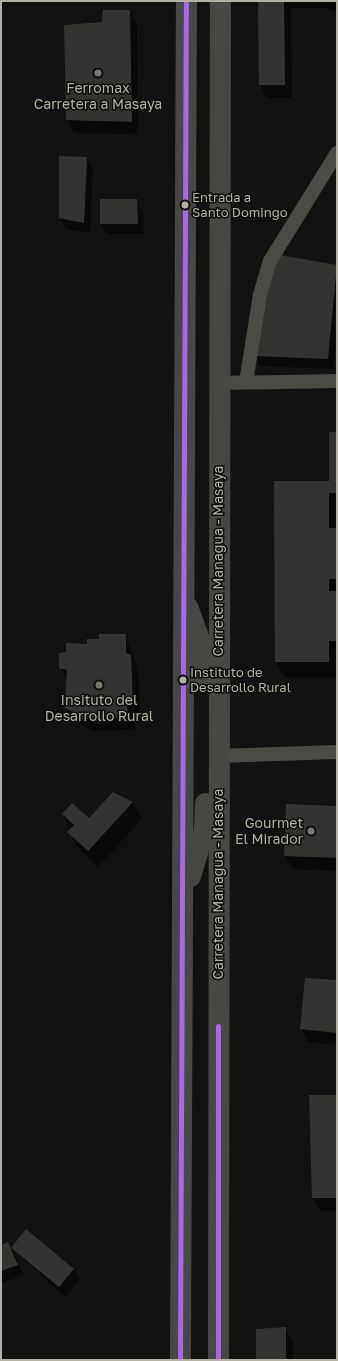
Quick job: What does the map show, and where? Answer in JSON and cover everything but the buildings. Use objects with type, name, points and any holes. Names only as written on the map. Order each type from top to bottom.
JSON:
[{"type":"highway","points":[[180,1360],[184,894],[186,1]]},
{"type":"highway","name":"Carretera Managua - Masaya","points":[[217,1356],[217,756],[220,1]]},
{"type":"highway","points":[[184,600],[194,617],[204,653],[206,732],[217,756],[207,769],[204,829],[184,894]]},
{"type":"street","points":[[246,382],[260,295],[270,261],[337,153]]},
{"type":"street","points":[[219,383],[337,380]]},
{"type":"street","points":[[217,756],[337,752]]},
{"type":"transit line","points":[[180,1360],[186,1]]},
{"type":"transit line","points":[[218,1026],[218,1360]]},
{"type":"place","name":"Ferromax Carretera a Masaya","points":[[98,73]]},
{"type":"place","name":"Entrada a Santo Domingo","points":[[185,205]]},
{"type":"place","name":"Instituto de Desarrollo Rural","points":[[183,680]]},
{"type":"place","name":"Insituto del Desarrollo Rural","points":[[99,685]]},
{"type":"place","name":"Gourmet El Mirador","points":[[311,831]]}]
